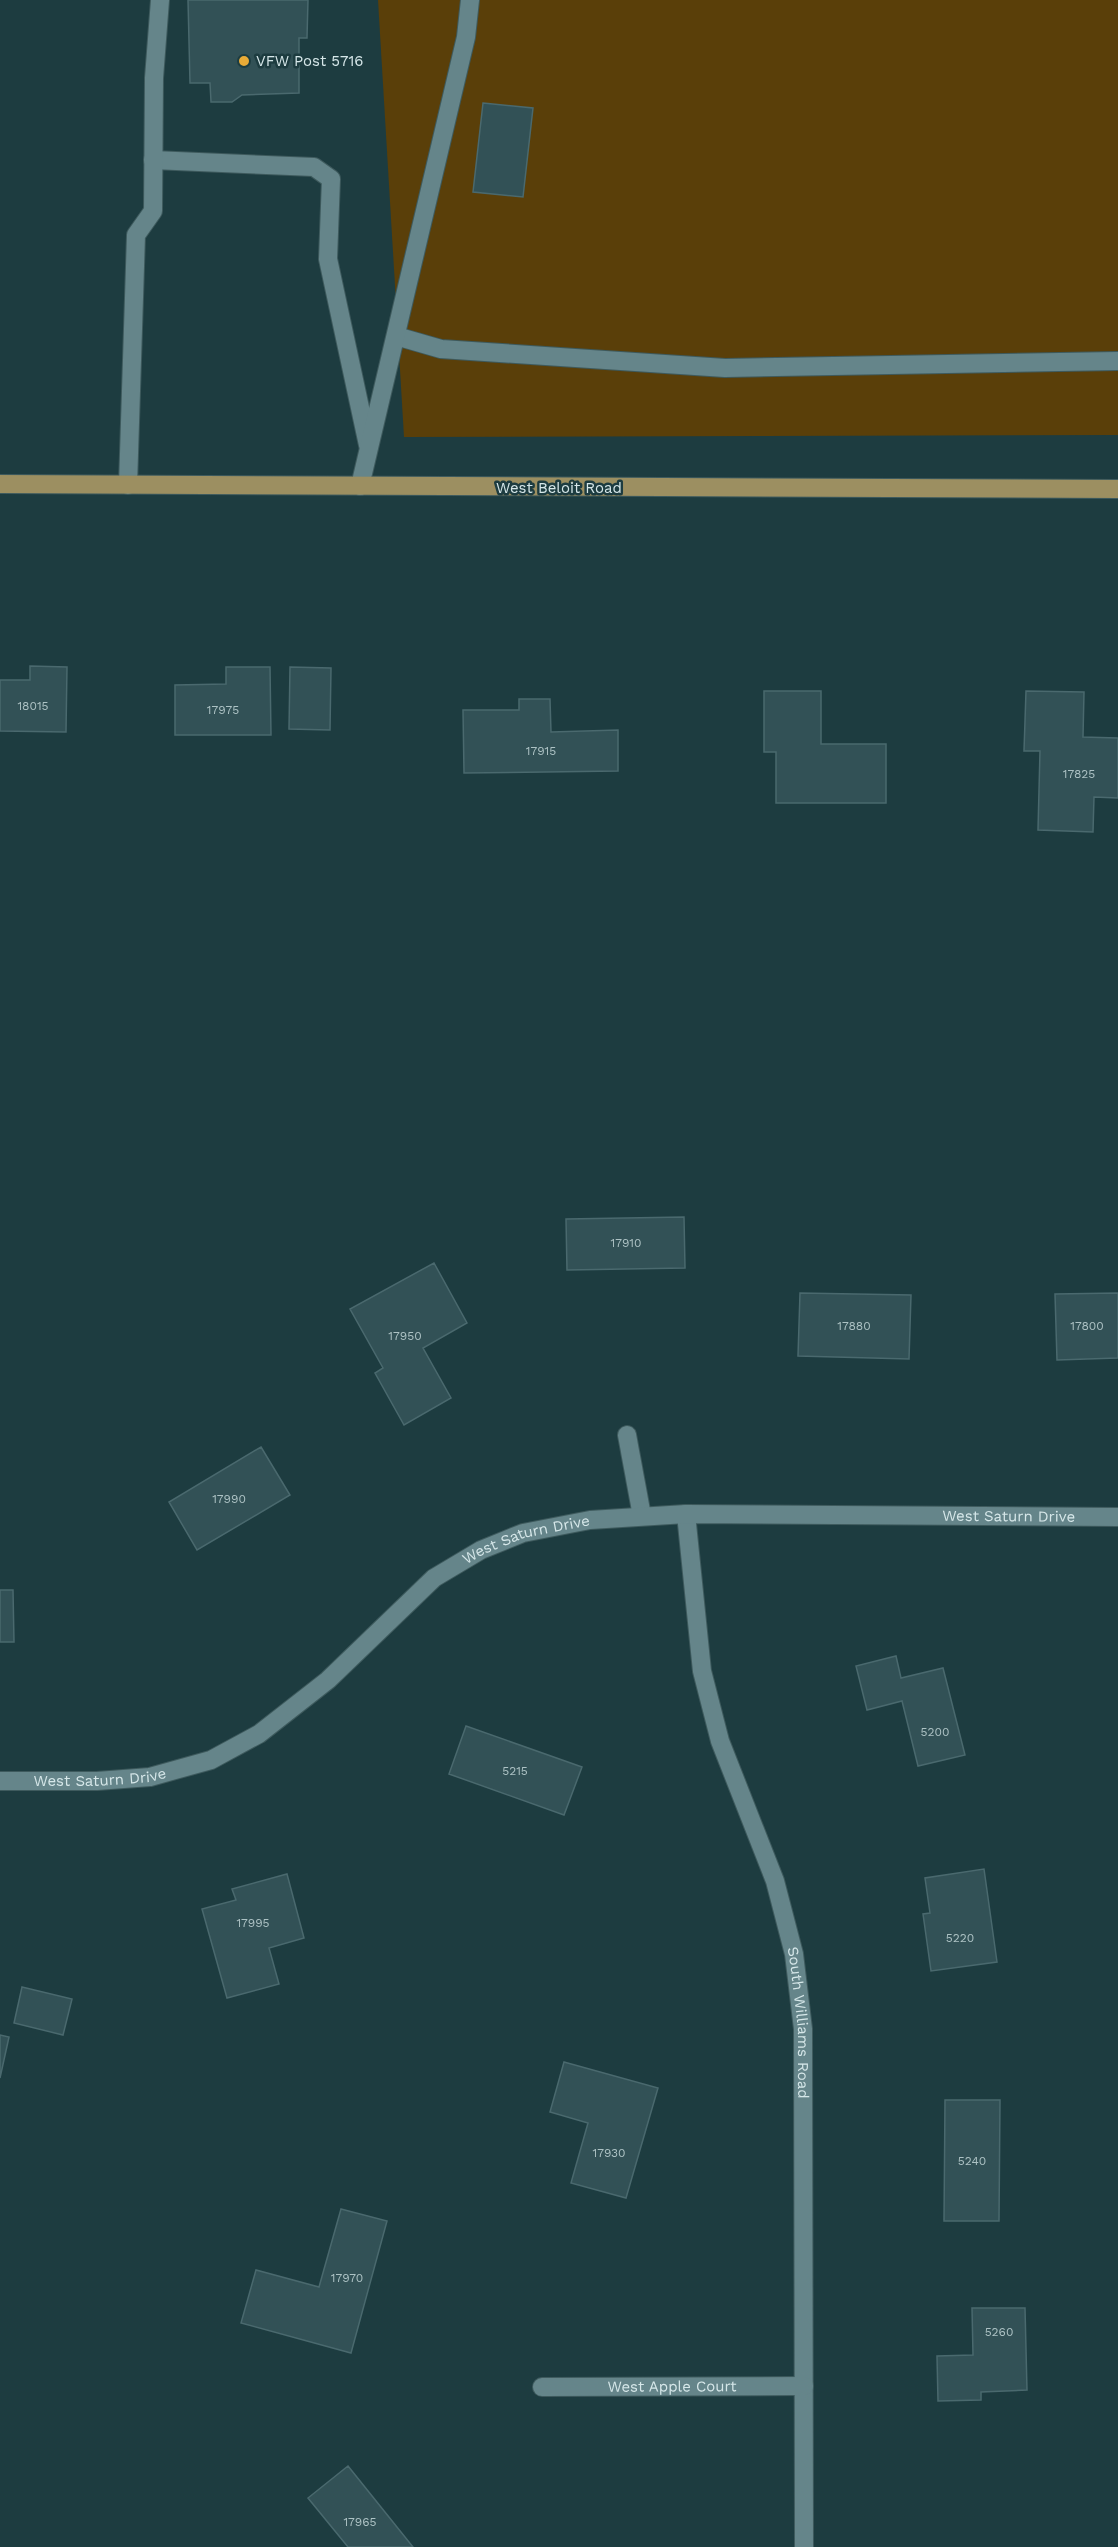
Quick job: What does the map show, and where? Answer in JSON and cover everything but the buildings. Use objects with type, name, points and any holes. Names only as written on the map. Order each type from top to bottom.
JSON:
[{"type":"main road","name":"West Beloit Road","points":[[0,484],[1118,489]]},
{"type":"street","points":[[128,485],[136,235],[153,211],[154,78],[160,0]]},
{"type":"street","points":[[360,486],[466,37],[470,0]]},
{"type":"street","points":[[153,160],[314,167],[332,179],[328,259],[369,450]]},
{"type":"street","points":[[396,336],[441,349],[725,368],[1118,361]]},
{"type":"street","points":[[627,1435],[642,1516]]},
{"type":"street","name":"West Saturn Drive","points":[[4,1781],[97,1781],[150,1777],[211,1760],[259,1734],[328,1680],[434,1578],[481,1550],[523,1533],[590,1520],[686,1514],[1118,1517]]},
{"type":"street","name":"South Williams Road","points":[[686,1514],[705,1681],[720,1741],[775,1881],[794,1954],[803,2029],[804,2547]]},
{"type":"street","name":"West Apple Court","points":[[542,2387],[804,2386]]},
{"type":"shaded area","points":[[378,0],[1118,0],[1118,435],[404,437]]},
{"type":"place","name":"VFW Post 5716","points":[[244,61]]}]
